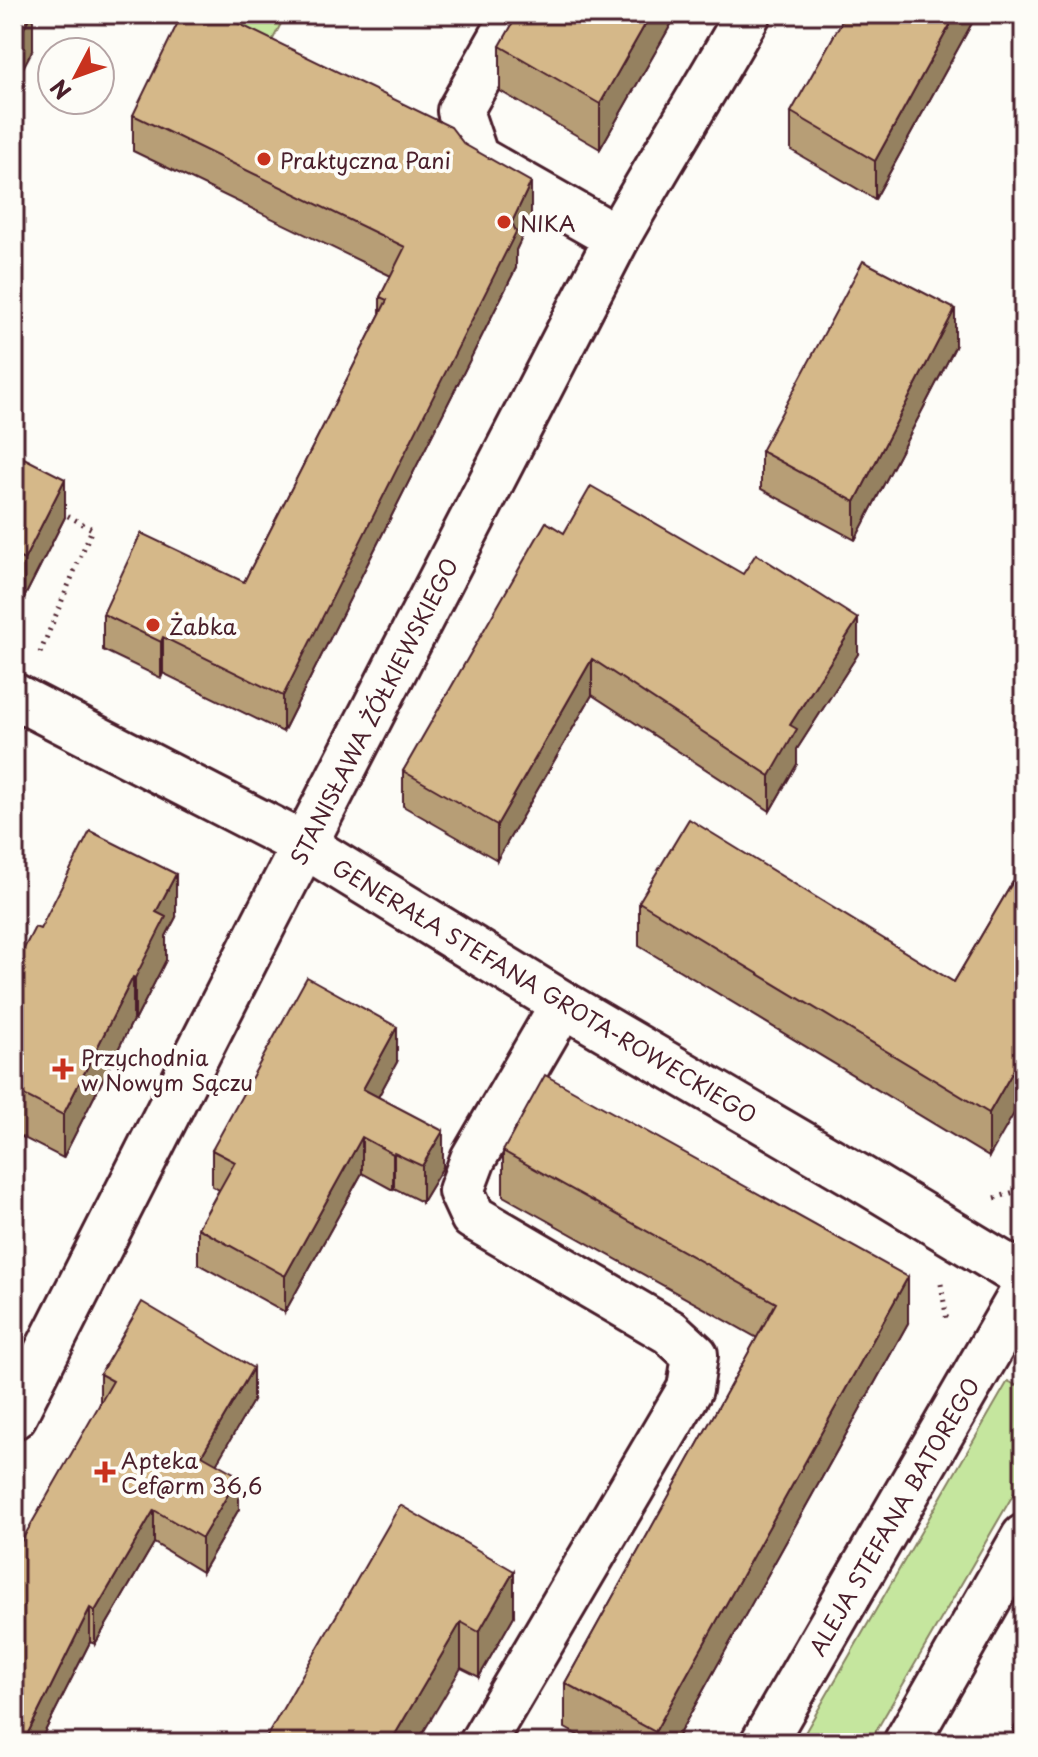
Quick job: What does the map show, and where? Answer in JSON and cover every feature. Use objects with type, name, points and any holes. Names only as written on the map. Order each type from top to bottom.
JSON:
[{"type":"street","points":[[515,14],[460,111],[476,158],[617,238]]},
{"type":"street","name":"STANISŁAWA ŻÓŁKIEWSKIEGO","points":[[14,1416],[617,238],[748,14]]},
{"type":"street","name":"GENERAŁA STEFANA GROTA-ROWECKIEGO","points":[[15,700],[304,845],[563,1004],[1024,1277]]},
{"type":"street","points":[[482,1743],[690,1389],[695,1355],[670,1332],[473,1217],[461,1191],[473,1159],[563,1004]]},
{"type":"street","name":"ALEJA STEFANA BATOREGO","points":[[763,1743],[1024,1290]]},
{"type":"street","points":[[906,1743],[1024,1537]]},
{"type":"path","points":[[37,659],[92,529],[53,508]]},
{"type":"path","points":[[988,1200],[1024,1189]]},
{"type":"path","points":[[940,1286],[948,1325]]},
{"type":"green space","points":[[212,14],[286,14],[271,43]]},
{"type":"green space","points":[[1008,1381],[1024,1390],[1024,1476],[869,1743],[799,1743]]},
{"type":"building","points":[[14,14],[31,14],[14,47]]},
{"type":"building","points":[[182,14],[219,14],[451,127],[464,144],[531,182],[512,222],[516,232],[283,696],[163,637],[161,642],[103,614],[141,533],[244,582],[387,300],[380,297],[405,247],[133,115]]},
{"type":"building","points":[[518,14],[651,14],[600,104],[500,46]]},
{"type":"building","points":[[846,14],[956,14],[875,161],[791,112]]},
{"type":"building","points":[[863,261],[955,309],[855,502],[761,451]]},
{"type":"building","points":[[14,453],[65,479],[24,560],[14,555]]},
{"type":"building","points":[[591,486],[743,574],[756,554],[858,619],[790,725],[797,729],[770,776],[592,659],[497,825],[403,771],[546,522],[564,533]]},
{"type":"building","points":[[689,819],[954,982],[1024,863],[1024,1052],[989,1113],[639,902]]},
{"type":"building","points":[[90,831],[176,874],[156,912],[166,917],[63,1115],[14,1090],[14,968],[35,927],[40,929]]},
{"type":"building","points":[[307,977],[397,1027],[363,1089],[443,1131],[422,1166],[362,1137],[285,1276],[198,1228],[235,1162],[212,1150]]},
{"type":"building","points":[[545,1075],[908,1277],[655,1732],[565,1683],[776,1303],[503,1151]]},
{"type":"building","points":[[142,1302],[253,1368],[202,1455],[239,1476],[202,1538],[154,1510],[95,1611],[90,1608],[23,1743],[14,1743],[14,1554],[113,1381],[100,1374]]},
{"type":"building","points":[[400,1505],[514,1571],[479,1632],[461,1622],[390,1743],[263,1743]]},
{"type":"building","points":[[1024,1710],[1024,1743],[1008,1743],[1013,1730]]},
{"type":"place","name":"Praktyczna Pani","points":[[264,159]]},
{"type":"place","name":"NIKA","points":[[504,222]]},
{"type":"place","name":"Żabka","points":[[153,625]]},
{"type":"place","name":"Przychodnia w Nowym Sączu","points":[[63,1069]]},
{"type":"place","name":"Apteka Cef@rm 36,6","points":[[105,1472]]}]
